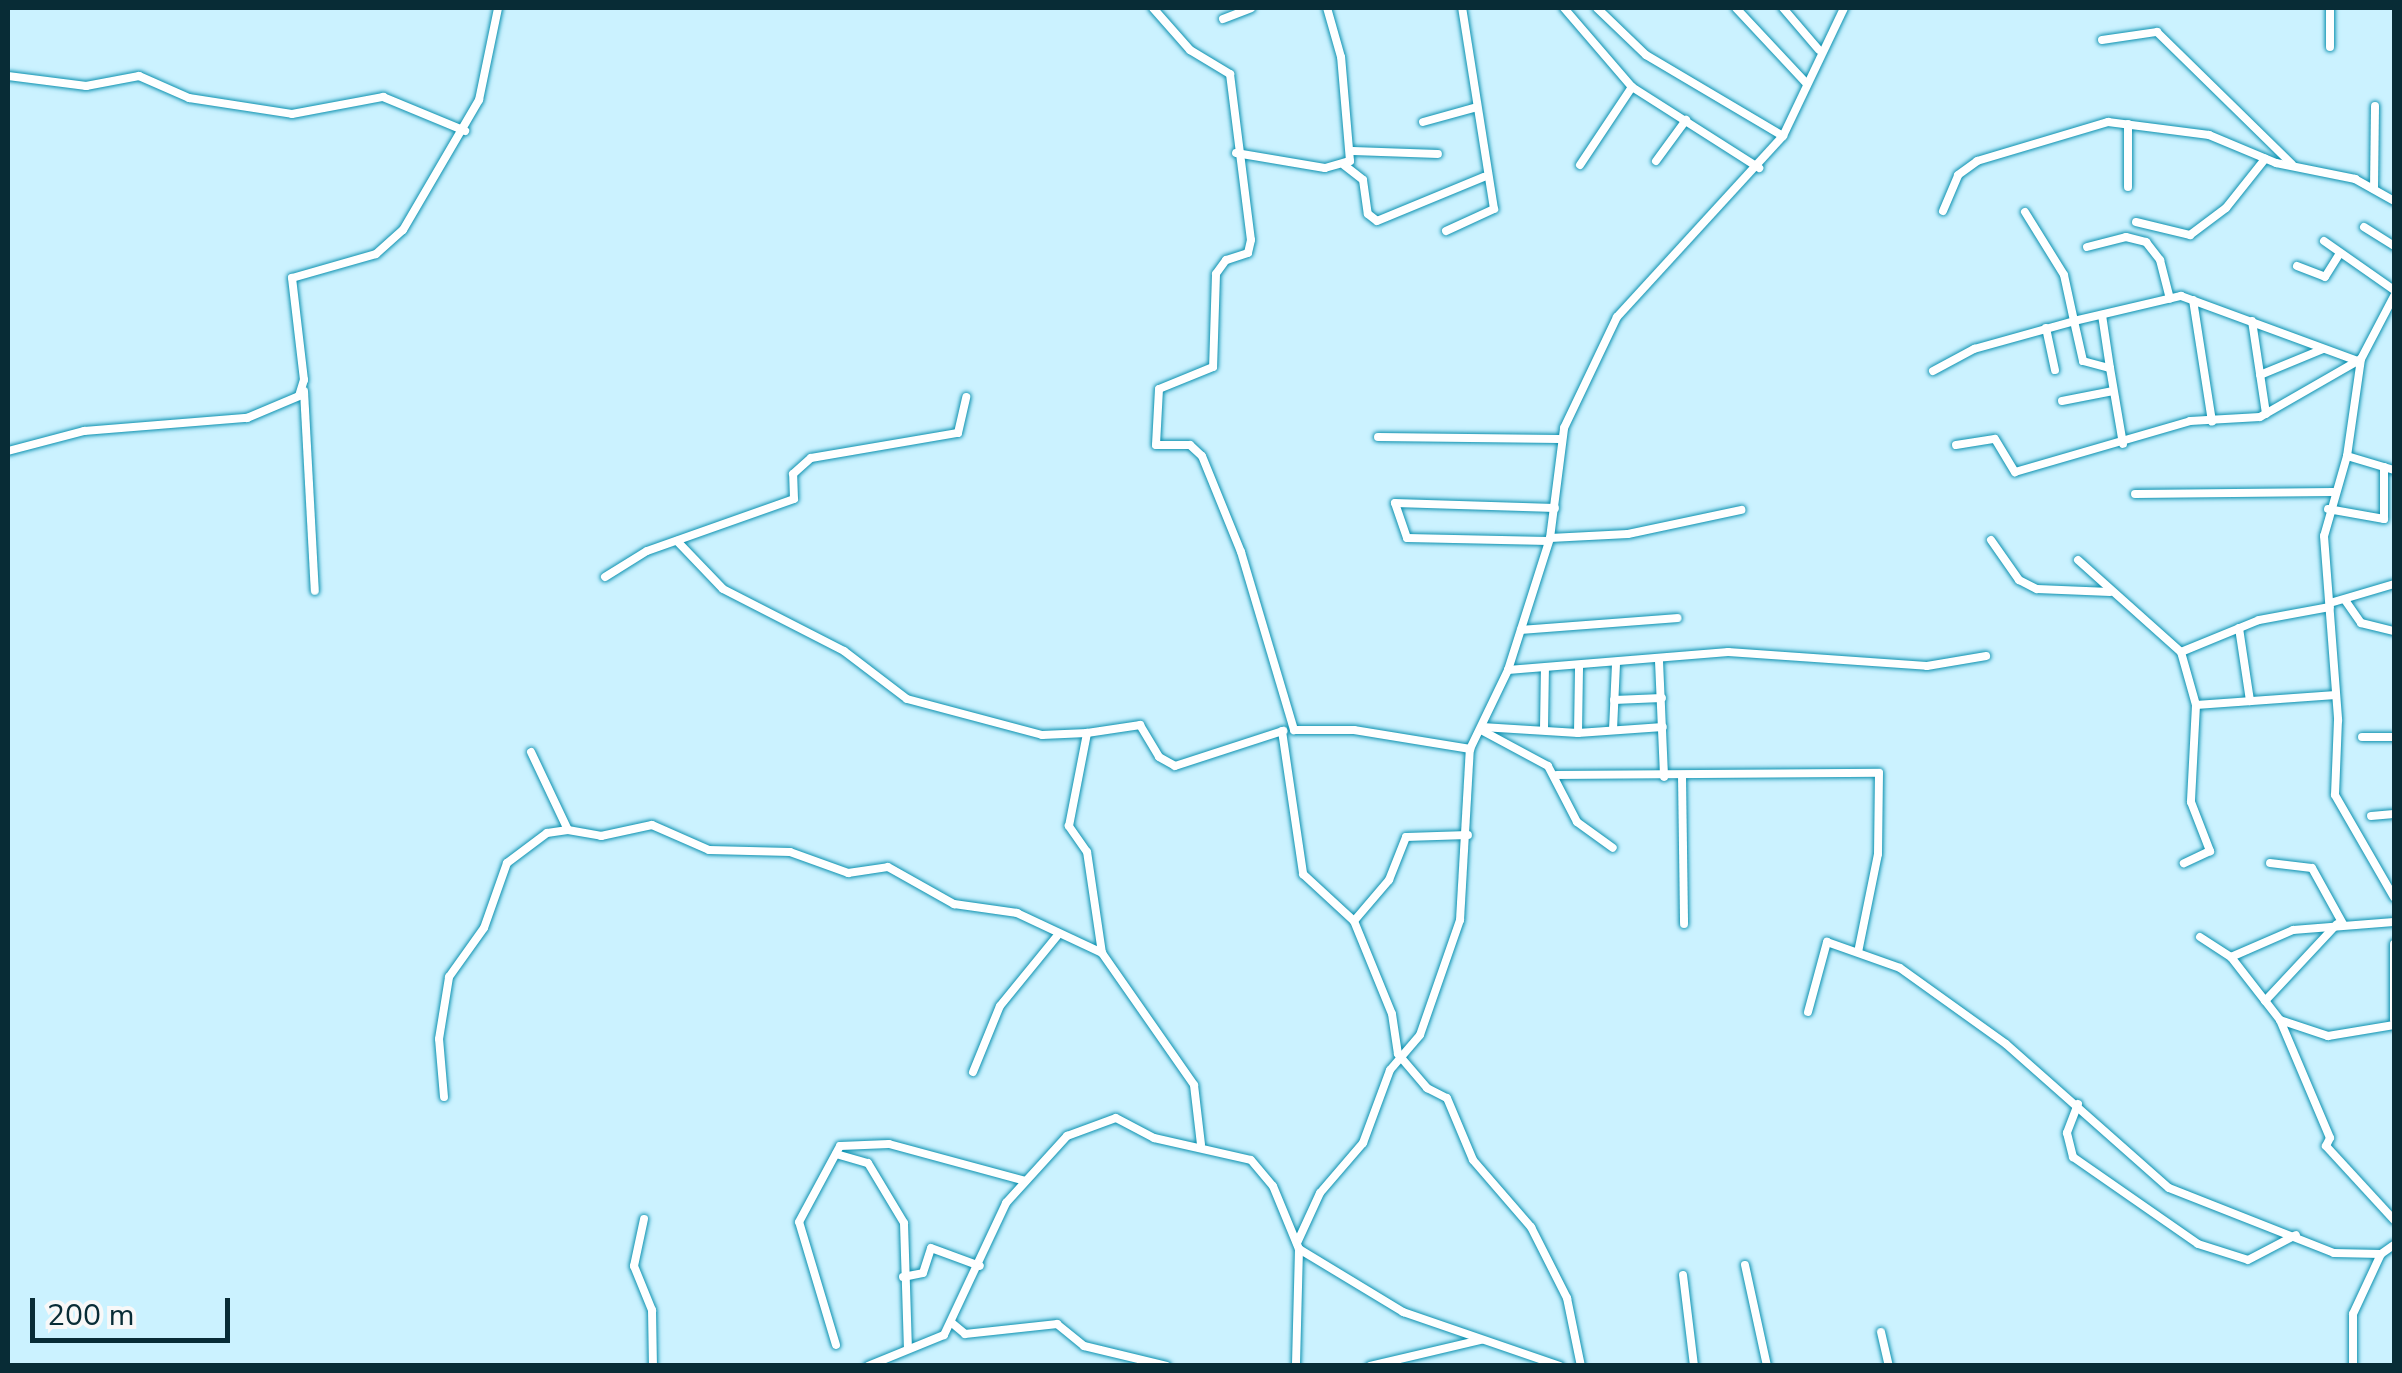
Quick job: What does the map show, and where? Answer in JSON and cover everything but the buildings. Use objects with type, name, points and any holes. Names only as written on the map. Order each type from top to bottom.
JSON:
[{"type":"street","points":[[316,591],[304,391],[292,278],[390,246],[465,131],[487,79],[498,8]]},
{"type":"street","points":[[1153,8],[1190,50],[1226,67],[1250,248],[1216,274],[1212,367],[1159,389],[1155,440],[1159,447],[1190,445],[1202,456],[1242,552],[1294,730]]},
{"type":"street","points":[[1223,19],[1251,8]]},
{"type":"street","points":[[1327,8],[1352,151],[1344,165]]},
{"type":"street","points":[[1446,232],[1492,212],[1462,8]]},
{"type":"street","points":[[1564,8],[1632,86],[1759,168]]},
{"type":"street","points":[[1596,8],[1646,54],[1783,136]]},
{"type":"street","points":[[1736,8],[1807,84]]},
{"type":"street","points":[[1783,8],[1819,50]]},
{"type":"street","points":[[1296,1366],[1298,1246],[1320,1193],[1363,1143],[1390,1070],[1420,1034],[1460,920],[1468,836],[1470,749],[1508,670],[1549,539],[1560,439],[1612,323],[1688,232],[1759,168],[1783,136],[1819,50],[1844,8]]},
{"type":"street","points":[[2330,8],[2330,46]]},
{"type":"street","points":[[2102,40],[2157,32],[2292,164]]},
{"type":"street","points":[[8,76],[86,86],[139,76],[189,98],[292,114],[383,97],[465,131]]},
{"type":"street","points":[[1580,165],[1632,86]]},
{"type":"street","points":[[2374,189],[2375,106]]},
{"type":"street","points":[[1423,122],[1474,108]]},
{"type":"street","points":[[1656,161],[1686,120]]},
{"type":"street","points":[[1943,211],[1958,176],[1992,154],[2103,122],[2209,135],[2265,159],[2374,189],[2394,201]]},
{"type":"street","points":[[2128,124],[2128,187]]},
{"type":"street","points":[[1352,151],[1438,154]]},
{"type":"street","points":[[1236,154],[1248,161],[1344,165],[1363,180],[1368,214],[1377,220],[1484,177]]},
{"type":"street","points":[[2136,222],[2190,235],[2226,208],[2265,159]]},
{"type":"street","points":[[2025,212],[2064,274],[2083,361],[2110,368]]},
{"type":"street","points":[[2364,228],[2394,246]]},
{"type":"street","points":[[2088,248],[2126,237],[2146,242],[2160,260],[2170,299]]},
{"type":"street","points":[[2324,241],[2394,293],[2360,360],[2347,456],[2328,508],[2336,694],[2335,795],[2394,897]]},
{"type":"street","points":[[2297,266],[2325,277],[2340,253]]},
{"type":"street","points":[[1933,371],[2046,328],[2170,299],[2193,300],[2360,360]]},
{"type":"street","points":[[2193,300],[2212,422]]},
{"type":"street","points":[[2102,315],[2124,444]]},
{"type":"street","points":[[2252,321],[2266,414]]},
{"type":"street","points":[[2046,328],[2054,370]]},
{"type":"street","points":[[2260,375],[2323,349]]},
{"type":"street","points":[[1956,445],[1994,439],[2015,472],[2053,456],[2124,444],[2190,421],[2212,422],[2266,414],[2360,360]]},
{"type":"street","points":[[8,452],[84,431],[247,418],[304,391]]},
{"type":"street","points":[[2062,401],[2113,391]]},
{"type":"street","points":[[605,577],[676,540],[794,499],[793,474],[811,458],[958,433],[966,397]]},
{"type":"street","points":[[1378,438],[1560,439]]},
{"type":"street","points":[[2347,456],[2394,470]]},
{"type":"street","points":[[2328,508],[2384,519],[2384,468]]},
{"type":"street","points":[[2135,494],[2333,492]]},
{"type":"street","points":[[1555,508],[1395,503],[1406,538],[1549,539],[1628,534],[1741,510]]},
{"type":"street","points":[[676,540],[723,589],[844,652],[895,694],[1021,731],[1087,734],[1140,725],[1158,757],[1175,766],[1294,730],[1354,730],[1470,749]]},
{"type":"street","points":[[1991,540],[2019,580],[2036,589],[2110,592]]},
{"type":"street","points":[[2078,560],[2101,574],[2110,592],[2181,652],[2196,705],[2190,802],[2210,850],[2184,862]]},
{"type":"street","points":[[2181,652],[2239,628],[2394,584]]},
{"type":"street","points":[[2345,600],[2362,623],[2394,631]]},
{"type":"street","points":[[1520,630],[1678,618]]},
{"type":"street","points":[[2239,628],[2250,702]]},
{"type":"street","points":[[1508,670],[1616,666],[1728,652],[1927,666],[1986,656]]},
{"type":"street","points":[[1660,660],[1664,777]]},
{"type":"street","points":[[1578,733],[1580,666]]},
{"type":"street","points":[[1614,730],[1616,666]]},
{"type":"street","points":[[1544,729],[1545,668]]},
{"type":"street","points":[[2196,705],[2336,694]]},
{"type":"street","points":[[1614,700],[1662,698]]},
{"type":"street","points":[[1481,729],[1578,733],[1664,727]]},
{"type":"street","points":[[1481,729],[1557,775],[1879,773],[1880,840],[1858,952]]},
{"type":"street","points":[[1282,731],[1303,874],[1354,921],[1403,1058],[1427,1088],[1447,1098],[1472,1160],[1531,1226],[1567,1298],[1581,1366]]},
{"type":"street","points":[[1087,734],[1069,826],[1086,852],[1102,953],[1194,1085],[1201,1145]]},
{"type":"street","points":[[2362,737],[2394,737]]},
{"type":"street","points":[[531,752],[568,830]]},
{"type":"street","points":[[1557,775],[1577,822],[1613,848]]},
{"type":"street","points":[[1682,776],[1684,924]]},
{"type":"street","points":[[2371,816],[2394,814]]},
{"type":"street","points":[[444,1096],[438,1063],[449,977],[484,928],[507,863],[547,833],[568,830],[600,836],[652,825],[708,850],[790,852],[848,873],[888,867],[954,904],[1016,913],[1057,936],[1102,953]]},
{"type":"street","points":[[1354,921],[1389,880],[1406,838],[1468,836]]},
{"type":"street","points":[[2270,863],[2312,868],[2340,924]]},
{"type":"street","points":[[2231,957],[2277,934],[2340,924],[2394,922]]},
{"type":"street","points":[[2265,1001],[2340,924]]},
{"type":"street","points":[[973,1072],[1000,1006],[1057,936]]},
{"type":"street","points":[[2200,937],[2231,957],[2280,1020],[2330,1138],[2326,1146],[2394,1220]]},
{"type":"street","points":[[1808,1012],[1827,942],[1914,974],[2078,1104],[2169,1188],[2334,1252],[2381,1254]]},
{"type":"street","points":[[2280,1020],[2328,1036],[2394,1022],[2394,944]]},
{"type":"street","points":[[2078,1104],[2068,1133],[2073,1157],[2198,1244],[2248,1260],[2296,1236]]},
{"type":"street","points":[[868,1366],[908,1347],[940,1340],[980,1266],[997,1220],[1025,1181],[1067,1136],[1105,1120],[1201,1145],[1262,1171],[1298,1246],[1378,1300],[1560,1366]]},
{"type":"street","points":[[836,1345],[798,1222],[836,1154],[848,1142],[868,1141],[1025,1181]]},
{"type":"street","points":[[836,1154],[868,1163],[868,1174],[886,1189],[904,1223],[908,1347]]},
{"type":"street","points":[[644,1218],[634,1266],[652,1310],[654,1366]]},
{"type":"street","points":[[2354,1366],[2353,1314],[2381,1254],[2394,1246]]},
{"type":"street","points":[[903,1277],[922,1273],[931,1248],[980,1266]]},
{"type":"street","points":[[1745,1265],[1767,1366]]},
{"type":"street","points":[[1683,1275],[1694,1366]]},
{"type":"street","points":[[952,1322],[966,1334],[1056,1324],[1084,1346],[1166,1366]]},
{"type":"street","points":[[1882,1332],[1889,1366]]},
{"type":"street","points":[[1370,1366],[1481,1340]]}]
